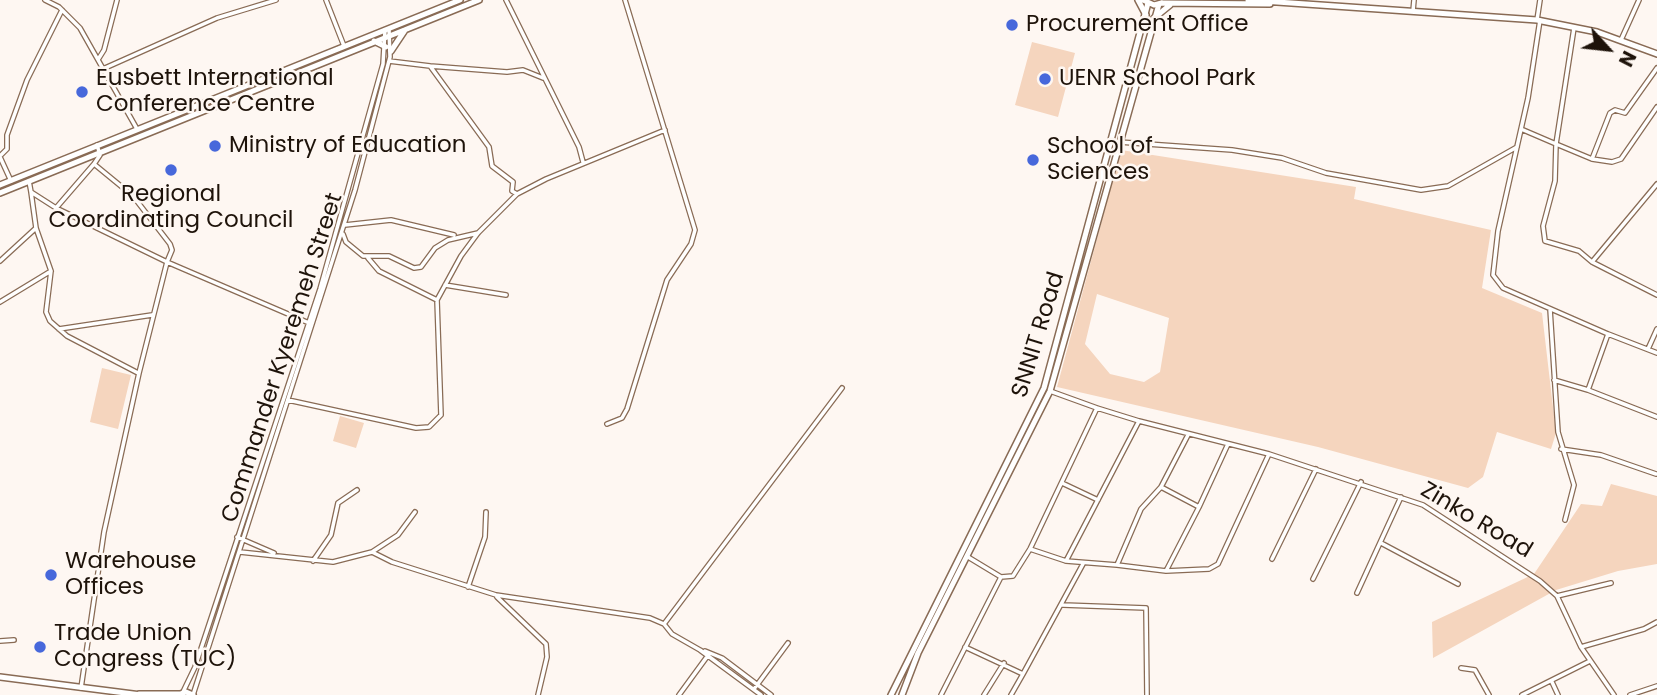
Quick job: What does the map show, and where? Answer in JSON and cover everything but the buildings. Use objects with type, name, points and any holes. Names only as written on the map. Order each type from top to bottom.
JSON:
[{"type":"main road","points":[[0,193],[137,130],[374,41],[460,0]]},
{"type":"main road","points":[[0,185],[98,149],[344,46],[406,28],[479,0]]},
{"type":"main road","points":[[1248,0],[1278,3]]},
{"type":"main road","points":[[1146,15],[1145,1],[1331,3],[1539,20],[1621,40],[1657,54]]},
{"type":"main road","name":"SNNIT Road","points":[[920,643],[968,557],[1050,391],[1146,15],[1145,1]]},
{"type":"main road","name":"SNNIT Road","points":[[1099,204],[1154,18],[1161,3]]},
{"type":"main road","points":[[1154,18],[1174,3]]},
{"type":"main road","points":[[374,41],[388,49],[406,28]]},
{"type":"main road","name":"SNNIT Road","points":[[902,695],[920,643],[1044,388],[1097,212]]},
{"type":"main road","name":"SNNIT Road","points":[[891,695],[916,652]]},
{"type":"main road","points":[[0,677],[84,691],[193,695]]},
{"type":"street","points":[[45,0],[60,9],[80,28],[105,68],[137,130]]},
{"type":"street","points":[[11,181],[3,170],[0,156],[7,149],[7,135],[27,80],[60,9],[60,0]]},
{"type":"street","points":[[99,58],[104,50],[117,0]]},
{"type":"street","points":[[105,68],[216,18],[276,0]]},
{"type":"street","points":[[326,0],[344,46]]},
{"type":"street","points":[[506,0],[579,147],[584,163]]},
{"type":"street","points":[[607,424],[622,418],[627,410],[667,280],[695,237],[694,222],[625,0]]},
{"type":"street","points":[[1413,0],[1413,11]]},
{"type":"street","points":[[1540,0],[1521,129],[1498,231],[1493,275],[1503,288],[1657,353]]},
{"type":"street","points":[[1621,40],[1639,0]]},
{"type":"street","points":[[1575,27],[1556,144],[1555,181],[1543,226],[1545,241],[1579,251],[1592,262],[1657,295]]},
{"type":"street","name":"Commander Kyeremeh Street","points":[[181,694],[314,325],[345,225],[386,61],[388,32]]},
{"type":"street","points":[[386,61],[507,72],[523,70],[543,78]]},
{"type":"street","name":"Commander Kyeremeh Street","points":[[193,695],[287,400],[386,61]]},
{"type":"street","points":[[430,66],[489,147],[492,166],[513,182],[512,191],[517,194]]},
{"type":"street","points":[[1592,159],[1610,113],[1615,110],[1625,113],[1657,68]]},
{"type":"street","points":[[1521,129],[1592,159],[1612,162],[1621,159],[1657,107]]},
{"type":"street","points":[[287,400],[416,428],[429,427],[441,415],[437,300],[461,256],[478,233],[517,194],[665,130]]},
{"type":"street","points":[[1119,142],[1233,150],[1282,158],[1326,173],[1429,190],[1465,178],[1496,156],[1517,147]]},
{"type":"street","points":[[56,208],[94,164],[98,149]]},
{"type":"street","points":[[84,691],[104,532],[138,373],[172,250],[170,243],[133,197],[94,164]]},
{"type":"street","points":[[29,181],[36,228],[51,271],[46,312],[57,329],[138,373]]},
{"type":"street","points":[[1592,262],[1657,184]]},
{"type":"street","points":[[31,192],[56,208],[167,262],[314,325]]},
{"type":"street","points":[[345,225],[391,220],[456,236],[478,233]]},
{"type":"street","points":[[0,261],[36,228]]},
{"type":"street","points":[[342,232],[346,242],[368,258],[379,271],[437,300]]},
{"type":"street","points":[[368,258],[389,256],[414,268],[421,267],[435,248],[456,236]]},
{"type":"street","points":[[0,302],[51,271]]},
{"type":"street","points":[[445,285],[506,295]]},
{"type":"street","points":[[1550,309],[1561,449],[1574,485],[1565,520]]},
{"type":"street","points":[[57,329],[153,315]]},
{"type":"street","points":[[1648,349],[1657,329]]},
{"type":"street","points":[[1588,390],[1608,334]]},
{"type":"street","points":[[1554,380],[1588,390],[1657,418]]},
{"type":"street","points":[[664,624],[842,388]]},
{"type":"street","name":"Zinko Road","points":[[1050,391],[1139,421],[1269,454],[1423,505],[1540,581],[1558,596],[1581,647],[1614,695]]},
{"type":"street","points":[[968,557],[1001,577],[1013,576],[1030,549],[1097,408]]},
{"type":"street","points":[[1066,561],[1139,421]]},
{"type":"street","points":[[1117,565],[1141,509],[1161,487],[1189,435]]},
{"type":"street","points":[[1166,571],[1199,507],[1227,443]]},
{"type":"street","points":[[1561,449],[1601,455],[1656,474]]},
{"type":"street","points":[[1030,549],[1083,564],[1166,571],[1209,569],[1218,564],[1269,454]]},
{"type":"street","points":[[1272,559],[1317,469]]},
{"type":"street","points":[[1313,579],[1360,482]]},
{"type":"street","points":[[1061,483],[1098,500]]},
{"type":"street","points":[[1161,487],[1199,507]]},
{"type":"street","points":[[313,561],[331,535],[338,503],[357,490]]},
{"type":"street","points":[[1357,593],[1401,497]]},
{"type":"street","points":[[233,550],[333,562],[372,552],[398,535],[415,512]]},
{"type":"street","points":[[468,588],[485,537],[486,512]]},
{"type":"street","points":[[237,537],[276,554]]},
{"type":"street","points":[[1381,543],[1458,584]]},
{"type":"street","points":[[372,552],[393,562],[496,595],[638,616],[664,624],[672,634],[757,683],[771,695]]},
{"type":"street","points":[[1011,695],[1063,605],[1083,564]]},
{"type":"street","points":[[941,695],[1001,577]]},
{"type":"street","points":[[1558,596],[1611,583]]},
{"type":"street","points":[[496,595],[545,644],[547,657],[537,695]]},
{"type":"street","points":[[1063,605],[1146,608],[1147,695]]},
{"type":"street","points":[[1581,647],[1644,629],[1657,622]]},
{"type":"street","points":[[0,641],[15,640]]},
{"type":"street","points":[[754,689],[788,643]]},
{"type":"street","points":[[965,647],[1023,674]]},
{"type":"street","points":[[709,654],[761,695]]},
{"type":"street","points":[[679,695],[709,654]]},
{"type":"street","points":[[1522,695],[1590,662]]},
{"type":"street","points":[[984,695],[1004,663]]},
{"type":"street","points":[[1461,668],[1471,667],[1475,670],[1489,695]]},
{"type":"street","points":[[1552,682],[1558,695]]},
{"type":"street","points":[[1630,695],[1657,686]]},
{"type":"shaded area","name":"UENR School Park","points":[[1032,42],[1075,53],[1058,117],[1015,105]]},
{"type":"shaded area","points":[[1121,150],[1356,187],[1354,199],[1491,230],[1482,288],[1542,313],[1556,433],[1551,449],[1497,432],[1483,477],[1468,488],[1318,447],[1057,387]],"holes":[[[1097,294],[1169,318],[1160,372],[1144,382],[1110,374],[1085,344]]]},
{"type":"shaded area","points":[[102,368],[131,375],[118,429],[90,422]]},
{"type":"shaded area","points":[[340,416],[364,423],[356,448],[333,441]]},
{"type":"shaded area","points":[[1611,484],[1657,496],[1657,564],[1618,571],[1556,590],[1433,658],[1432,622],[1534,574],[1581,504],[1602,506]]},
{"type":"place","name":"Procurement Office","points":[[1012,25]]},
{"type":"place","name":"UENR School Park","points":[[1045,79]]},
{"type":"place","name":"Eusbett International Conference Centre","points":[[82,92]]},
{"type":"place","name":"Ministry of Education","points":[[215,146]]},
{"type":"place","name":"School of Sciences","points":[[1033,160]]},
{"type":"place","name":"Regional Coordinating Council","points":[[171,170]]},
{"type":"place","name":"Warehouse Offices","points":[[51,575]]},
{"type":"place","name":"Trade Union Congress (TUC)","points":[[40,647]]}]
